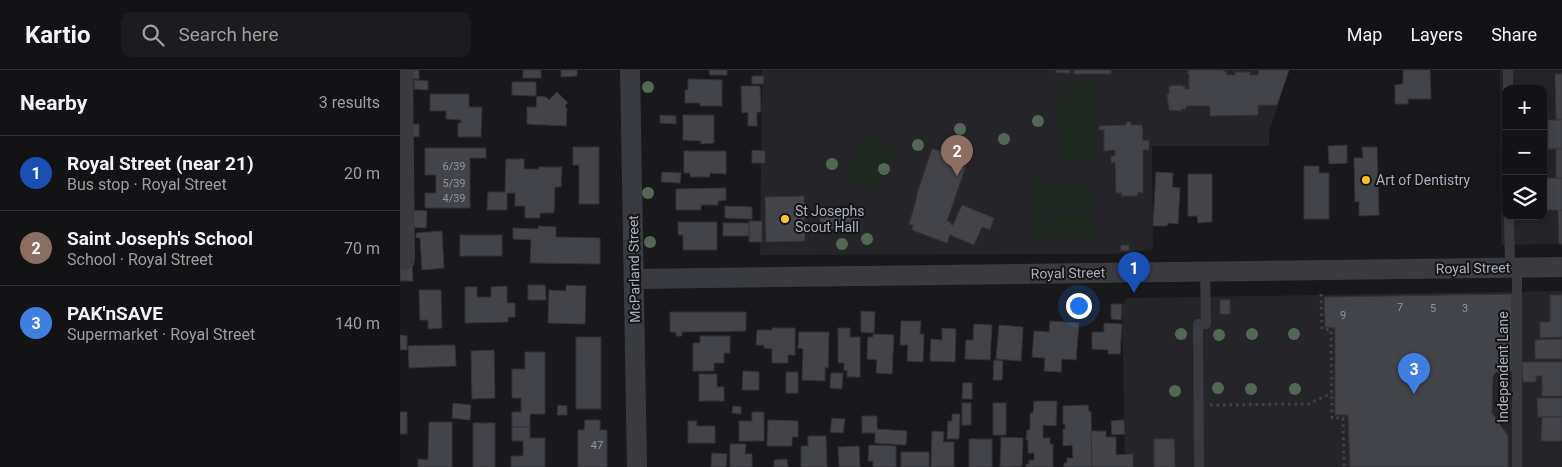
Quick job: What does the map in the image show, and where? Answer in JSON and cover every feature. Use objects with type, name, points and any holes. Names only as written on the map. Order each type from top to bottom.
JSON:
[{"type":"street","points":[[403,70],[405,260]]},
{"type":"street","name":"McParland Street","points":[[630,70],[637,467]]},
{"type":"street","name":"Royal Street","points":[[634,279],[1562,267]]},
{"type":"lane","points":[[1508,70],[1508,85]]},
{"type":"lane","name":"Independent Lane","points":[[1509,220],[1513,268],[1517,467]]},
{"type":"lane","points":[[1200,467],[1198,324],[1206,324],[1205,272]]},
{"type":"path","points":[[1321,294],[1322,329],[1331,330],[1332,418],[1343,418],[1344,467]]},
{"type":"path","points":[[1198,405],[1308,404],[1332,393]]},
{"type":"shaded area","points":[[762,70],[1289,70],[1269,132],[1269,146],[1152,146],[1153,250],[1113,254],[760,255]]},
{"type":"shaded area","points":[[1500,70],[1562,70],[1562,244],[1501,245]]},
{"type":"shaded area","points":[[1096,82],[1098,159],[1060,160],[1058,83]]},
{"type":"shaded area","points":[[862,134],[895,145],[880,191],[847,180]]},
{"type":"shaded area","points":[[1092,181],[1092,209],[1033,210],[1033,182]]},
{"type":"shaded area","points":[[1093,213],[1093,240],[1034,242],[1033,214]]},
{"type":"shaded area","points":[[1562,291],[1562,467],[1125,467],[1122,305],[1127,298]]},
{"type":"building","points":[[411,70],[419,70],[419,79],[411,79]]},
{"type":"building","points":[[523,70],[541,70],[541,78],[523,78]]},
{"type":"building","points":[[561,70],[577,70],[577,76],[561,77]]},
{"type":"building","points":[[709,70],[727,70],[727,75],[710,75]]},
{"type":"building","points":[[1056,70],[1070,70],[1070,73],[1056,73]]},
{"type":"building","points":[[1074,70],[1111,70],[1111,74],[1074,74]]},
{"type":"building","points":[[1189,70],[1222,70],[1227,75],[1235,75],[1235,72],[1250,72],[1250,75],[1258,75],[1259,70],[1289,70],[1277,105],[1258,105],[1258,115],[1210,116],[1210,106],[1186,106],[1186,109],[1181,109],[1182,111],[1169,110],[1167,94],[1169,94],[1169,86],[1181,85],[1185,86],[1185,89],[1189,89],[1189,74],[1187,74]]},
{"type":"building","points":[[1403,70],[1430,70],[1431,99],[1408,99],[1408,104],[1395,104],[1395,85],[1403,84]]},
{"type":"building","points":[[1555,74],[1562,74],[1562,120],[1556,120]]},
{"type":"building","points":[[752,76],[764,76],[763,84],[752,84]]},
{"type":"building","points":[[688,79],[722,80],[722,106],[700,106],[700,103],[685,103],[685,90],[688,90]]},
{"type":"building","points":[[414,80],[428,81],[428,90],[414,89]]},
{"type":"building","points":[[512,82],[536,82],[536,96],[512,95]]},
{"type":"building","points":[[741,86],[760,86],[761,112],[757,112],[757,126],[748,126],[748,112],[742,113]]},
{"type":"building","points":[[557,92],[568,103],[565,105],[567,109],[566,126],[527,124],[527,107],[536,107],[537,96],[546,97],[549,100]]},
{"type":"building","points":[[430,94],[469,94],[469,107],[482,107],[481,137],[458,137],[458,123],[461,123],[461,120],[446,119],[446,111],[430,111]]},
{"type":"building","points":[[660,115],[676,116],[676,124],[660,123]]},
{"type":"building","points":[[683,115],[714,115],[714,143],[701,144],[701,141],[683,140]]},
{"type":"building","points":[[1548,120],[1562,120],[1562,149],[1548,149]]},
{"type":"building","points":[[1126,122],[1131,122],[1131,125],[1142,125],[1143,141],[1149,140],[1149,150],[1143,150],[1143,193],[1138,192],[1137,196],[1121,196],[1122,193],[1116,193],[1115,162],[1111,163],[1111,156],[1115,156],[1115,150],[1104,151],[1104,130],[1099,130],[1099,126],[1126,125]]},
{"type":"building","points":[[413,124],[419,124],[419,137],[412,136]]},
{"type":"building","points":[[942,144],[970,154],[947,221],[953,225],[962,205],[994,218],[990,230],[982,227],[974,245],[950,235],[947,243],[912,230],[913,225],[909,224],[932,149],[940,151]]},
{"type":"building","points":[[1347,145],[1347,163],[1329,164],[1328,146]]},
{"type":"building","points":[[573,147],[599,147],[599,204],[579,204],[579,165],[573,165]]},
{"type":"building","name":"Art of Dentistry","points":[[1362,147],[1377,147],[1379,215],[1359,216],[1359,201],[1355,202],[1354,158],[1363,158]]},
{"type":"building","points":[[425,148],[486,148],[486,158],[470,158],[470,208],[425,208],[425,193],[436,193],[436,175],[425,175]]},
{"type":"building","points":[[1556,149],[1562,149],[1562,178],[1556,178]]},
{"type":"building","points":[[752,150],[765,151],[765,163],[752,163]]},
{"type":"building","points":[[684,151],[726,151],[726,174],[710,173],[710,177],[690,177],[690,173],[684,173]]},
{"type":"building","points":[[506,159],[524,159],[524,169],[562,167],[561,187],[555,187],[554,213],[540,213],[540,218],[525,218],[525,206],[515,206],[515,193],[507,193],[507,210],[487,210],[488,192],[505,192]]},
{"type":"building","points":[[1304,166],[1319,166],[1319,173],[1329,173],[1329,219],[1304,219]]},
{"type":"building","points":[[662,172],[681,173],[680,183],[661,182]]},
{"type":"building","points":[[1156,172],[1173,173],[1172,187],[1180,188],[1178,224],[1168,223],[1167,226],[1153,226]]},
{"type":"building","points":[[1188,174],[1212,174],[1212,222],[1198,223],[1197,216],[1188,216]]},
{"type":"building","points":[[1547,178],[1562,178],[1562,210],[1547,210]]},
{"type":"building","points":[[726,188],[726,200],[718,201],[718,205],[701,205],[701,210],[676,210],[676,189]]},
{"type":"building","name":"St Josephs Scout Hall","points":[[804,196],[805,241],[766,242],[765,197]]},
{"type":"building","points":[[725,206],[752,207],[752,219],[725,218]]},
{"type":"building","points":[[820,208],[859,208],[859,229],[820,229]]},
{"type":"building","points":[[413,210],[427,211],[426,228],[412,227]]},
{"type":"building","points":[[1558,210],[1562,210],[1562,244],[1559,244]]},
{"type":"building","points":[[749,221],[762,221],[762,242],[749,242]]},
{"type":"building","points":[[678,222],[717,222],[717,250],[683,250],[683,235],[678,235]]},
{"type":"building","points":[[723,223],[749,223],[749,236],[723,236]]},
{"type":"building","points":[[538,226],[556,227],[556,237],[600,238],[600,264],[530,263],[531,240],[513,239],[513,228],[538,229]]},
{"type":"building","points":[[442,231],[444,268],[422,270],[420,238],[416,238],[416,233]]},
{"type":"building","points":[[460,235],[502,235],[502,256],[460,256]]},
{"type":"building","points":[[1121,245],[1129,245],[1129,251],[1120,250]]},
{"type":"building","points":[[400,266],[412,266],[413,281],[400,281]]},
{"type":"building","points":[[528,285],[545,285],[546,300],[528,300]]},
{"type":"building","points":[[566,285],[586,286],[585,324],[548,323],[549,290],[566,291]]},
{"type":"building","points":[[507,286],[507,303],[515,303],[515,317],[508,317],[508,322],[465,323],[465,287],[477,287],[477,297],[491,297],[491,287]]},
{"type":"building","points":[[419,290],[441,290],[442,328],[428,329],[428,320],[420,320]]},
{"type":"building","points":[[1512,294],[1512,371],[1496,372],[1493,376],[1492,413],[1508,436],[1508,467],[1350,467],[1348,415],[1335,415],[1335,328],[1325,327],[1324,297]]},
{"type":"building","points":[[1550,295],[1562,295],[1562,337],[1540,338],[1540,322],[1550,322]]},
{"type":"building","points":[[1220,300],[1230,300],[1230,314],[1220,314]]},
{"type":"building","points":[[1111,304],[1122,304],[1121,320],[1111,319]]},
{"type":"building","points":[[861,311],[875,312],[874,333],[861,332]]},
{"type":"building","points":[[670,312],[746,312],[746,331],[682,332],[682,336],[676,336],[676,332],[670,332]]},
{"type":"building","points":[[901,321],[921,321],[920,334],[924,334],[923,362],[907,361],[908,345],[900,345]]},
{"type":"building","points":[[1050,321],[1079,323],[1076,360],[1062,359],[1061,372],[1044,371],[1045,358],[1032,357],[1034,331],[1049,332]]},
{"type":"building","points":[[1104,323],[1122,324],[1120,354],[1108,354],[1108,350],[1092,349],[1092,332],[1104,332]]},
{"type":"building","points":[[974,324],[992,325],[990,360],[965,359],[966,340],[973,340]]},
{"type":"building","points":[[999,325],[1023,327],[1021,361],[996,359]]},
{"type":"building","points":[[772,328],[795,328],[795,355],[788,355],[788,363],[772,363],[772,349],[764,348],[764,345],[756,345],[757,330],[772,330]]},
{"type":"building","points":[[838,328],[850,328],[850,337],[860,337],[860,377],[847,377],[847,370],[844,371],[844,363],[838,363]]},
{"type":"building","points":[[942,328],[956,329],[955,362],[930,361],[931,339],[942,340]]},
{"type":"building","points":[[799,332],[829,332],[828,368],[825,367],[825,381],[802,380],[803,349],[798,348]]},
{"type":"building","points":[[873,334],[894,335],[892,374],[876,373],[877,360],[867,359],[868,337],[873,337]]},
{"type":"building","points":[[400,335],[407,336],[407,350],[400,350]]},
{"type":"building","points":[[700,336],[730,336],[730,353],[724,353],[724,363],[714,363],[714,371],[693,371],[693,343],[700,343]]},
{"type":"building","points":[[576,337],[601,337],[601,409],[576,409]]},
{"type":"building","points":[[1562,339],[1562,359],[1535,359],[1535,340]]},
{"type":"building","points":[[455,345],[456,366],[409,368],[408,346]]},
{"type":"building","points":[[494,350],[495,398],[472,399],[471,351]]},
{"type":"building","points":[[525,352],[545,352],[545,414],[530,414],[530,427],[512,427],[512,412],[521,412],[521,398],[512,398],[512,369],[525,369]]},
{"type":"building","points":[[994,360],[1003,361],[1002,380],[993,380]]},
{"type":"building","points":[[1522,362],[1562,362],[1562,396],[1542,396],[1542,376],[1536,376],[1536,382],[1523,382]]},
{"type":"building","points":[[743,371],[759,372],[759,390],[742,390]]},
{"type":"building","points":[[786,372],[798,372],[798,393],[786,393]]},
{"type":"building","points":[[831,373],[843,373],[842,389],[830,388]]},
{"type":"building","points":[[699,374],[717,374],[717,387],[724,387],[724,401],[699,401]]},
{"type":"building","points":[[963,383],[972,383],[972,399],[962,399]]},
{"type":"building","points":[[1537,398],[1562,398],[1562,417],[1538,417]]},
{"type":"building","points":[[1034,401],[1057,401],[1056,426],[1043,425],[1043,438],[1050,438],[1050,444],[1053,444],[1053,467],[1026,467],[1026,464],[1029,464],[1029,460],[1034,460],[1034,453],[1028,453],[1028,440],[1026,440],[1027,430],[1030,430],[1030,413],[1033,413]]},
{"type":"building","points":[[453,403],[471,405],[470,420],[452,418]]},
{"type":"building","points":[[962,403],[971,403],[971,425],[962,425]]},
{"type":"building","points":[[993,403],[1006,403],[1006,435],[993,435]]},
{"type":"building","points":[[558,405],[567,406],[567,415],[557,415]]},
{"type":"building","points":[[1088,405],[1089,412],[1091,411],[1092,467],[1064,467],[1064,463],[1067,463],[1067,458],[1073,458],[1072,445],[1063,446],[1063,429],[1065,429],[1065,424],[1063,424],[1063,406]]},
{"type":"building","points":[[733,406],[741,407],[741,414],[732,413]]},
{"type":"building","points":[[400,412],[407,412],[407,434],[400,434]]},
{"type":"building","points":[[752,412],[764,412],[764,441],[739,441],[739,421],[752,421]]},
{"type":"building","points":[[952,414],[960,414],[959,439],[947,439],[948,421],[952,421]]},
{"type":"building","points":[[862,416],[877,416],[877,429],[907,431],[906,445],[875,443],[875,433],[862,433]]},
{"type":"building","points":[[1542,417],[1562,417],[1562,441],[1541,441]]},
{"type":"building","points":[[832,418],[845,419],[843,433],[830,432]]},
{"type":"building","points":[[585,420],[600,420],[600,430],[607,430],[607,467],[578,467],[578,430],[584,430]]},
{"type":"building","points":[[768,420],[798,421],[798,437],[792,437],[792,446],[767,446]]},
{"type":"building","points":[[1124,420],[1125,434],[1112,435],[1111,421]]},
{"type":"building","points":[[688,421],[697,421],[696,426],[715,426],[715,443],[688,443]]},
{"type":"building","points":[[429,422],[452,422],[452,467],[418,467],[418,459],[428,460]]},
{"type":"building","points":[[473,423],[495,423],[495,467],[473,467]]},
{"type":"building","points":[[512,427],[530,427],[530,438],[545,438],[545,467],[511,467],[511,456],[523,456],[523,441],[512,441]]},
{"type":"building","points":[[932,431],[944,432],[943,442],[954,442],[954,467],[931,467]]},
{"type":"building","points":[[1091,431],[1106,431],[1106,437],[1116,437],[1116,455],[1133,454],[1133,467],[1092,467]]},
{"type":"building","points":[[808,436],[826,436],[827,467],[801,467],[801,446],[808,446]]},
{"type":"building","points":[[1001,437],[1023,438],[1022,466],[1000,467]]},
{"type":"building","points":[[969,439],[992,439],[992,467],[969,467]]},
{"type":"building","points":[[1154,439],[1174,439],[1175,467],[1154,467]]},
{"type":"building","points":[[730,444],[746,444],[745,454],[752,454],[752,467],[730,467]]},
{"type":"building","points":[[869,445],[896,446],[896,467],[873,467],[873,461],[868,461]]},
{"type":"building","points":[[859,446],[860,467],[839,467],[838,447]]},
{"type":"building","points":[[901,452],[929,452],[929,467],[901,467]]},
{"type":"building","points":[[712,453],[727,454],[726,467],[711,467]]},
{"type":"building","points":[[787,459],[788,467],[774,467],[774,460]]},
{"type":"place","name":"Saint Joseph's School","points":[[957,176]]},
{"type":"place","name":"Art of Dentistry","points":[[1366,180]]},
{"type":"place","name":"St Josephs Scout Hall","points":[[785,219]]},
{"type":"place","name":"Royal Street (near 21)","points":[[1134,293]]},
{"type":"place","name":"PAK'nSAVE","points":[[1414,394]]}]
